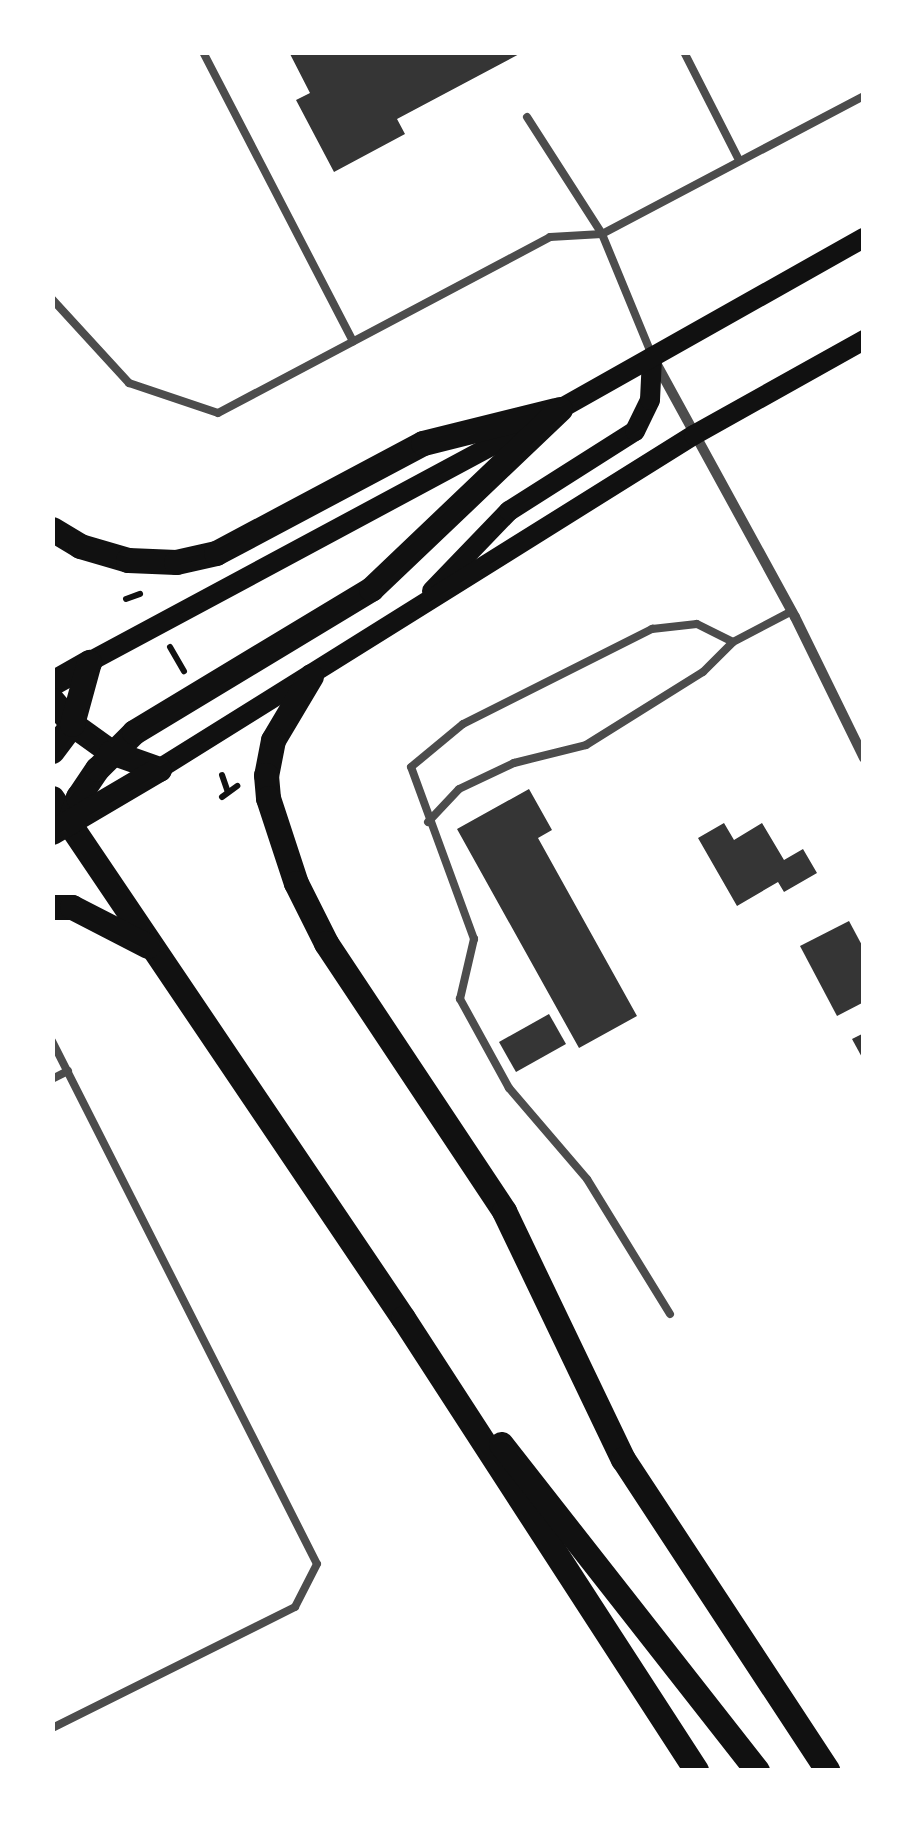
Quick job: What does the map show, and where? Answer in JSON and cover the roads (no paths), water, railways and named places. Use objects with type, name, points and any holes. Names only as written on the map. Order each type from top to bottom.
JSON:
[{"type":"main road","points":[[52,683],[560,409],[864,238]]},
{"type":"main road","points":[[61,828],[694,436],[864,340]]},
{"type":"main road","points":[[411,613],[509,510],[634,432],[650,400],[652,357]]},
{"type":"main road","points":[[52,529],[80,546],[128,560],[176,562],[216,553],[422,443],[560,409]]},
{"type":"main road","points":[[61,828],[104,760],[134,732],[370,589],[560,409]]},
{"type":"main road","points":[[60,737],[88,662]]},
{"type":"main road","points":[[310,676],[273,740],[266,775],[268,798],[296,883],[326,943],[504,1211],[623,1460],[827,1770]]},
{"type":"main road","points":[[52,700],[60,737]]},
{"type":"main road","points":[[60,737],[104,760],[159,769]]},
{"type":"main road","points":[[104,760],[118,793]]},
{"type":"main road","points":[[52,798],[61,828],[150,948],[403,1318],[696,1770]]},
{"type":"main road","points":[[52,907],[72,908],[150,948]]},
{"type":"main road","points":[[403,1318],[758,1770]]},
{"type":"street","points":[[652,357],[792,611],[864,758]]},
{"type":"lane","points":[[203,52],[353,342]]},
{"type":"lane","points":[[684,52],[740,160]]},
{"type":"lane","points":[[52,298],[128,383],[218,413],[550,237],[602,234],[864,96]]},
{"type":"lane","points":[[527,118],[602,234],[652,357]]},
{"type":"lane","points":[[428,822],[459,789],[514,763],[586,745],[704,672],[733,642],[792,611]]},
{"type":"lane","points":[[670,1314],[586,1179],[509,1088],[460,998],[474,939],[411,767],[462,724],[652,629],[696,624],[733,642]]},
{"type":"lane","points":[[52,1040],[317,1564],[295,1607],[52,1728]]},
{"type":"lane","points":[[52,1079],[68,1071]]}]
